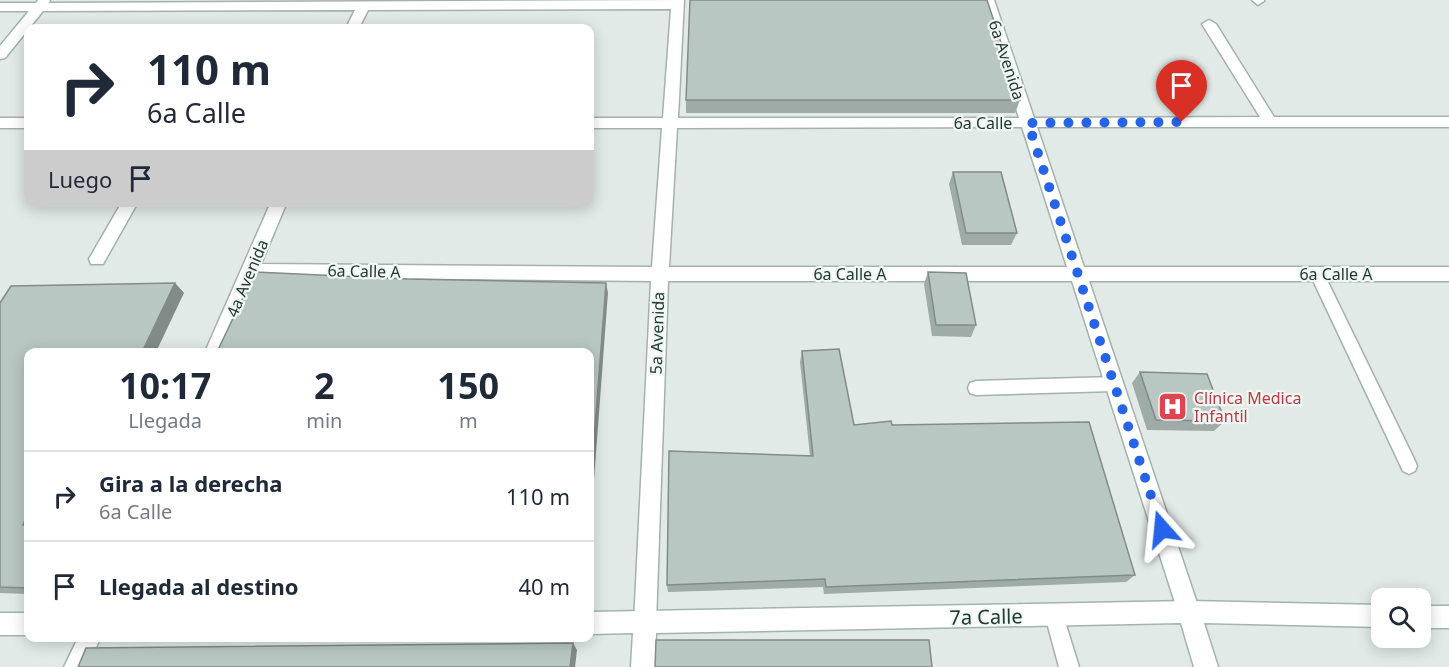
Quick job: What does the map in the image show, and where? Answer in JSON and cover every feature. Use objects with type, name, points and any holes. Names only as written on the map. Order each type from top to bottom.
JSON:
[{"type":"street","name":"6a Avenida","points":[[988,0],[1206,667]]},
{"type":"street","points":[[0,7],[42,3],[678,3]]},
{"type":"street","points":[[25,24],[42,3]]},
{"type":"street","name":"5a Avenida","points":[[643,667],[660,274],[672,123],[678,3]]},
{"type":"street","points":[[355,24],[364,4]]},
{"type":"street","points":[[1209,24],[1270,122]]},
{"type":"street","points":[[0,55],[24,25]]},
{"type":"street","name":"6a Calle","points":[[594,123],[1449,122]]},
{"type":"street","points":[[0,123],[24,123]]},
{"type":"street","points":[[97,259],[127,207]]},
{"type":"street","name":"4a Avenida","points":[[216,348],[277,207]]},
{"type":"street","name":"6a Calle A","points":[[251,270],[660,274],[1449,274]]},
{"type":"street","name":"7a Calle","points":[[594,623],[1189,612],[1371,616]]},
{"type":"street","points":[[1431,617],[1449,617]]},
{"type":"street","points":[[0,624],[24,624]]},
{"type":"street","points":[[76,667],[87,642]]},
{"type":"lane","points":[[1317,274],[1409,466]]},
{"type":"lane","points":[[976,388],[1114,384]]},
{"type":"lane","points":[[1054,615],[1069,667]]},
{"type":"building","points":[[690,0],[987,0],[1020,100],[686,100]]},
{"type":"building","points":[[953,172],[1001,172],[1017,233],[966,233]]},
{"type":"building","points":[[255,272],[407,279],[606,283],[594,440],[594,348],[219,348]]},
{"type":"building","points":[[928,272],[966,273],[976,325],[936,325]]},
{"type":"building","points":[[175,283],[144,348],[24,348],[24,588],[0,587],[0,303],[11,286]]},
{"type":"building","points":[[839,349],[854,425],[891,421],[892,425],[1089,422],[1135,575],[826,587],[825,579],[667,585],[669,451],[813,456],[802,351]]},
{"type":"building","name":"Clínica Medica Infantil","points":[[1140,372],[1207,374],[1225,421],[1156,420]]},
{"type":"building","points":[[656,640],[929,640],[932,667],[655,667]]},
{"type":"building","points":[[573,643],[570,667],[78,667],[86,648]]},
{"type":"place","name":"Clínica Medica Infantil","points":[[1173,407]]},
{"type":"route","points":[[1162,529],[1028,123],[1182,122]]}]
